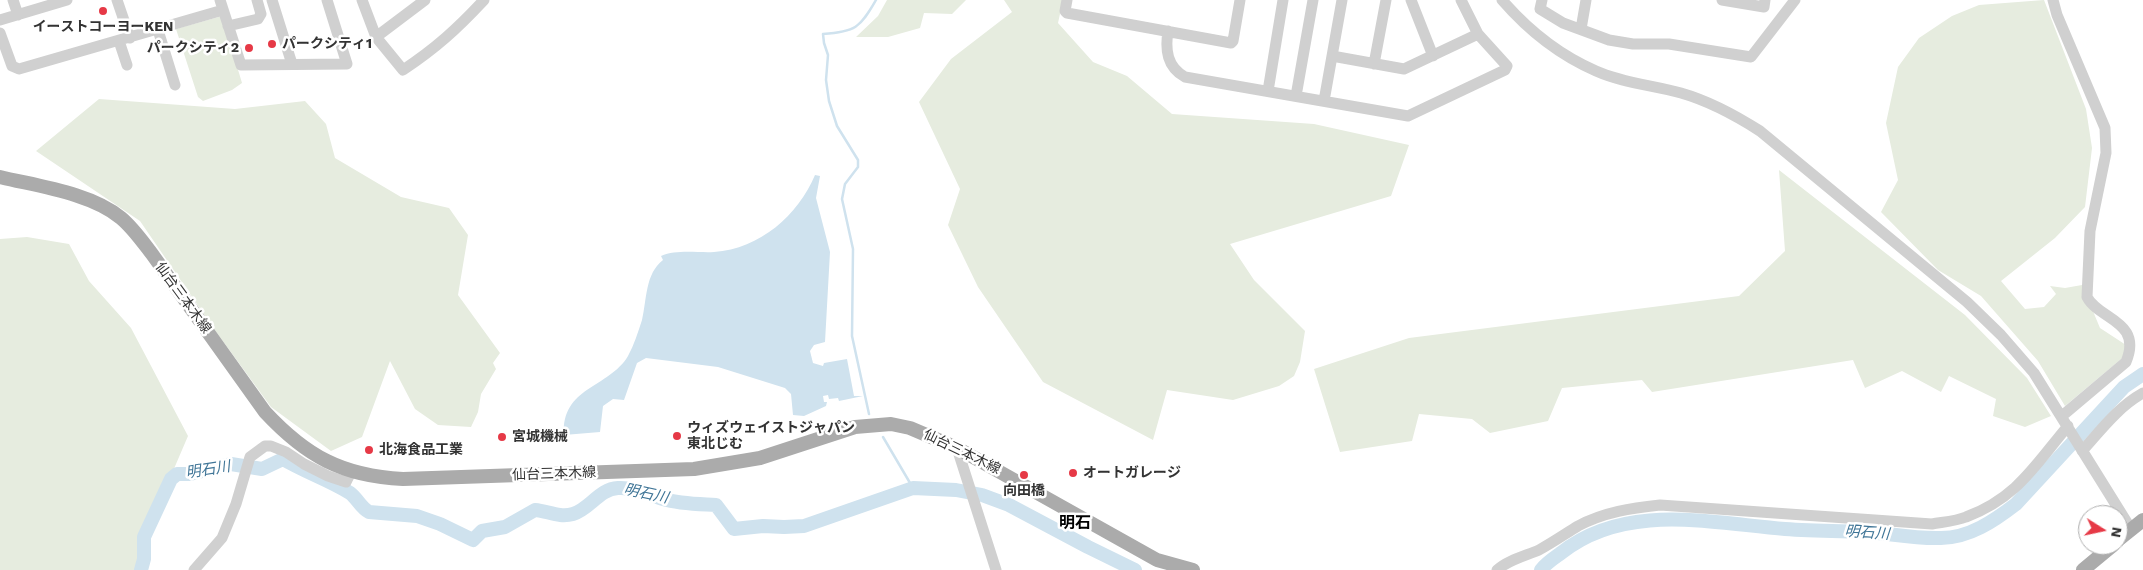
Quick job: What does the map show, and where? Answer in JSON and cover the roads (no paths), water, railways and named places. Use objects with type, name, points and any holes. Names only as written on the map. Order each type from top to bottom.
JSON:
[{"type":"main road","name":"仙台三本木線","points":[[0,177],[88,200],[105,207],[120,218],[136,232],[265,412],[280,428],[314,454],[334,466],[351,472],[381,478],[403,479],[694,469],[760,458],[855,427],[880,424],[910,428],[957,448],[1157,560],[1193,570]]},
{"type":"main road","points":[[2128,532],[2143,520]]},
{"type":"main road","points":[[2083,570],[2100,555]]},
{"type":"street","points":[[13,0],[18,15]]},
{"type":"street","points":[[0,20],[66,0]]},
{"type":"street","points":[[117,0],[127,65]]},
{"type":"street","points":[[228,26],[258,19],[261,14],[257,0]]},
{"type":"street","points":[[272,0],[292,64]]},
{"type":"street","points":[[0,33],[12,66],[19,69],[158,30],[221,5],[241,65],[347,64],[327,0]]},
{"type":"street","points":[[362,0],[376,37],[403,70],[433,50],[484,0]]},
{"type":"street","points":[[376,37],[425,0]]},
{"type":"street","points":[[1067,0],[1065,11],[1067,13],[1231,42],[1233,41],[1240,0]]},
{"type":"street","points":[[1268,91],[1283,0]]},
{"type":"street","points":[[1296,96],[1313,0]]},
{"type":"street","points":[[1324,101],[1342,0]]},
{"type":"street","points":[[1374,64],[1386,0]]},
{"type":"street","points":[[1411,0],[1433,56]]},
{"type":"street","points":[[1168,31],[1170,64],[1180,74],[1191,78],[1412,115],[1505,70],[1506,66],[1478,34],[1461,0]]},
{"type":"street","points":[[1502,0],[1533,32],[1572,59],[1615,78],[1698,98],[1760,130],[1982,315],[2023,360],[2067,424],[2131,529]]},
{"type":"street","points":[[1542,0],[1540,9],[1563,22],[1609,40],[1633,44],[1669,44],[1751,58],[1795,0]]},
{"type":"street","points":[[1581,28],[1586,0]]},
{"type":"street","points":[[1722,0],[1764,7],[1765,0]]},
{"type":"street","points":[[1497,570],[1506,563],[1550,544],[1580,525],[1611,512],[1660,506],[1932,524],[1965,518],[2007,496],[2026,477],[2067,424],[2126,362],[2131,340],[2129,332],[2121,322],[2092,303],[2087,297],[2090,231],[2106,153],[2105,128],[2057,15],[2053,0]]},
{"type":"street","points":[[158,30],[175,85]]},
{"type":"street","points":[[1332,56],[1404,69],[1478,34]]},
{"type":"street","points":[[2082,450],[2111,418],[2135,397],[2143,393]]},
{"type":"street","points":[[194,570],[222,538],[250,457],[265,446],[271,446],[286,452],[328,476],[346,482],[351,472]]},
{"type":"street","points":[[957,448],[966,482],[996,570]]},
{"type":"water","points":[[815,175],[820,176],[816,198],[830,252],[825,342],[814,345],[810,351],[813,363],[823,366],[824,363],[847,359],[854,396],[863,396],[839,401],[838,398],[829,399],[828,395],[823,396],[824,402],[827,402],[826,406],[804,416],[793,415],[791,394],[785,388],[718,367],[646,358],[637,363],[624,400],[613,399],[603,406],[600,432],[564,435],[565,419],[570,407],[578,397],[620,367],[628,356],[642,320],[650,280],[653,272],[663,260],[661,256],[681,252],[714,252],[731,249],[762,237],[788,216],[808,190]]},
{"type":"waterway","points":[[869,414],[852,336],[853,249],[842,199],[845,184],[858,167],[858,160],[837,126],[829,101],[826,80],[828,55],[823,34],[843,32],[856,27],[861,23],[876,0]]},
{"type":"waterway","name":"明石川","points":[[1541,570],[1553,559],[1586,537],[1612,527],[1640,521],[1698,521],[1816,531],[1869,532],[1923,538],[1951,537],[1971,532],[1990,522],[2016,504],[2124,387],[2143,374]]},
{"type":"waterway","points":[[883,437],[913,488]]},
{"type":"waterway","name":"明石川","points":[[141,570],[144,559],[144,537],[171,479],[177,474],[190,474],[231,464],[262,469],[283,459],[350,493],[369,512],[417,516],[440,524],[473,540],[482,531],[505,527],[535,510],[558,515],[573,514],[585,508],[605,492],[618,488],[636,490],[676,502],[716,505],[734,529],[763,526],[804,526],[913,488],[956,490],[982,495],[1009,505],[1135,570]]},
{"type":"place","name":"イーストコーヨーKEN","points":[[103,11]]},
{"type":"place","name":"パークシティ1","points":[[272,44]]},
{"type":"place","name":"パークシティ2","points":[[249,48]]},
{"type":"place","name":"ウィズウェイストジャパン 東北じむ","points":[[677,436]]},
{"type":"place","name":"宮城機械","points":[[502,437]]},
{"type":"place","name":"北海食品工業","points":[[369,450]]},
{"type":"place","name":"オートガレージ","points":[[1073,473]]},
{"type":"place","name":"向田橋","points":[[1024,475]]},
{"type":"district","name":"明石","points":[[1075,523]]}]
